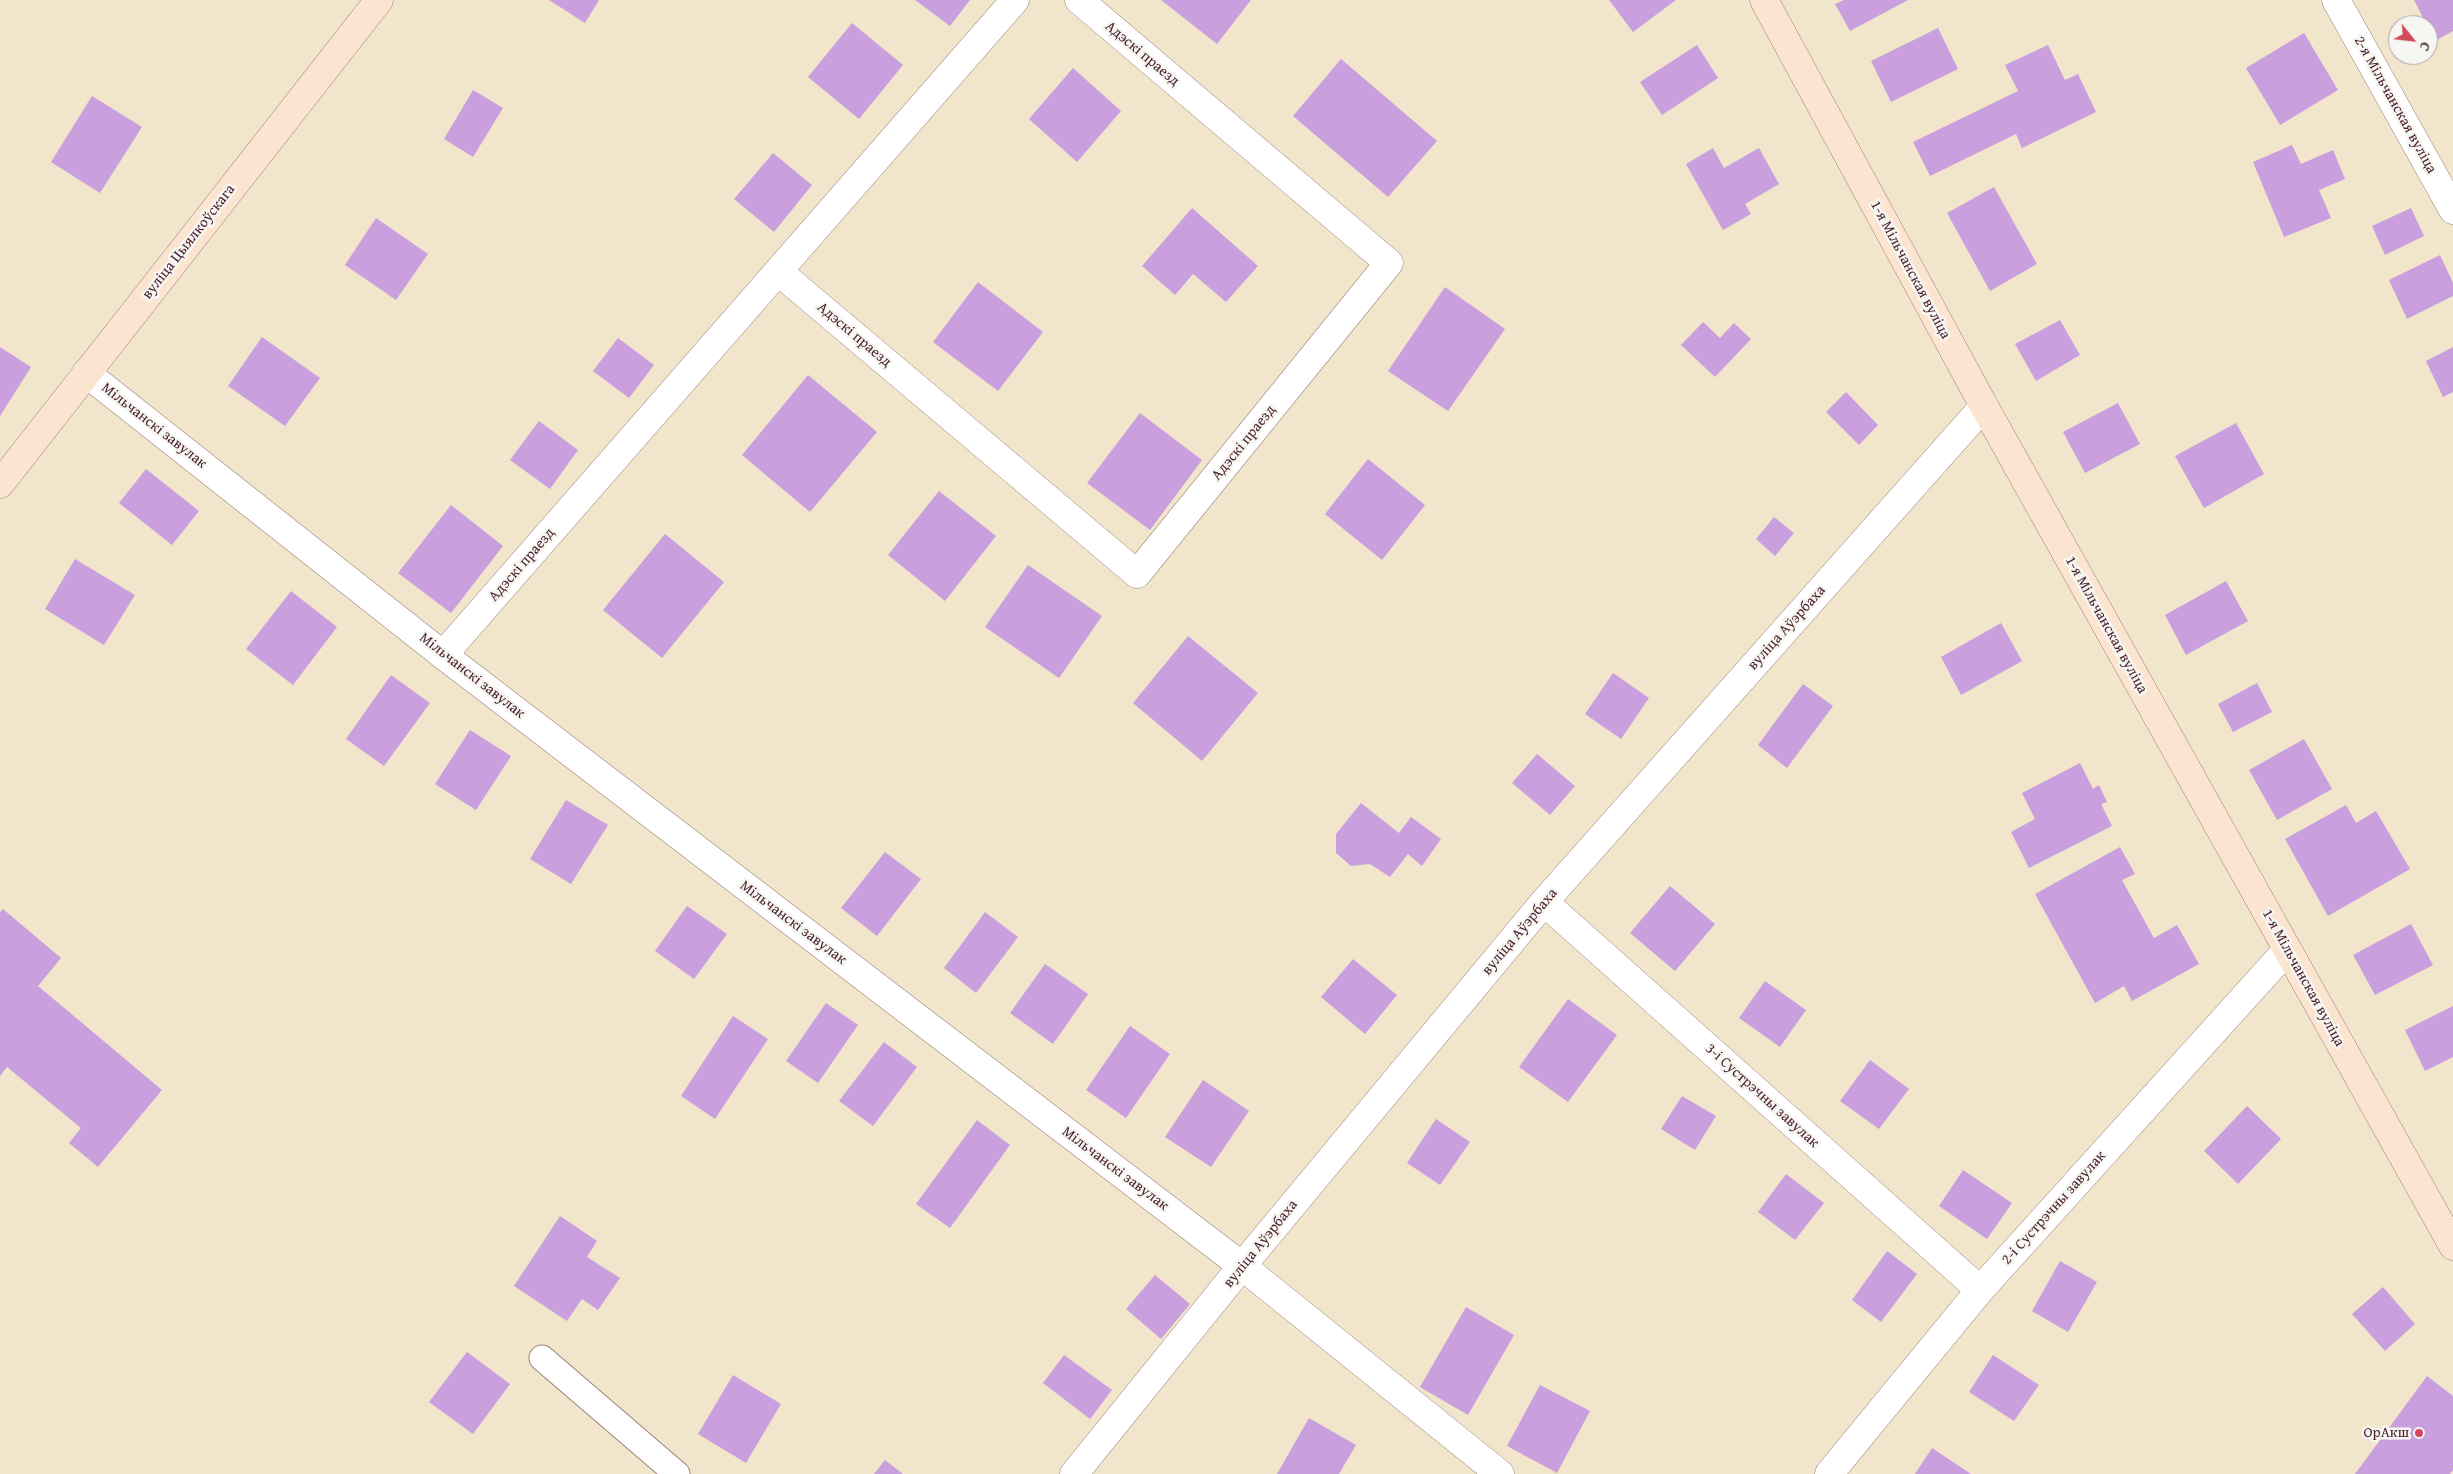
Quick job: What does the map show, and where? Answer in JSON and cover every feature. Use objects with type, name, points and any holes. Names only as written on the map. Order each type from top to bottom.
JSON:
[{"type":"street","name":"Адэскі праезд","points":[[444,655],[1015,0]]},
{"type":"street","name":"Адэскі праезд","points":[[779,272],[1137,574],[1390,263],[1079,0]]},
{"type":"street","name":"1-я Мільчанская вуліца","points":[[1764,0],[1984,406],[2453,1246]]},
{"type":"street","name":"2-я Мільчанская вуліца","points":[[2336,0],[2453,210]]},
{"type":"street","name":"вуліца Цыялкоўскага","points":[[0,484],[375,2]]},
{"type":"street","name":"Мільчанскі завулак","points":[[86,373],[444,655],[1242,1266],[1500,1474]]},
{"type":"street","name":"вуліца Аўэрбаха","points":[[1074,1474],[1242,1266],[1544,902],[1984,406]]},
{"type":"street","name":"3-і Сустрэчны завулак","points":[[1544,902],[1980,1290]]},
{"type":"street","name":"2-і Сустрэчны завулак","points":[[1830,1474],[1980,1290],[2287,950]]},
{"type":"lane","points":[[542,1358],[677,1474]]},
{"type":"building","points":[[549,0],[599,0],[585,23]]},
{"type":"building","points":[[915,0],[970,0],[950,26]]},
{"type":"building","points":[[1161,0],[1251,0],[1217,44]]},
{"type":"building","points":[[1609,0],[1676,0],[1633,32]]},
{"type":"building","points":[[1844,0],[1908,0],[1850,31],[1835,4]]},
{"type":"building","points":[[2414,0],[2453,0],[2453,31],[2438,39],[2438,15],[2422,15]]},
{"type":"building","points":[[852,23],[903,65],[859,119],[808,77]]},
{"type":"building","points":[[1938,28],[1958,69],[1891,102],[1871,61]]},
{"type":"building","points":[[2304,33],[2338,90],[2280,125],[2246,68]]},
{"type":"building","points":[[1697,45],[1718,78],[1662,115],[1640,82]]},
{"type":"building","points":[[2048,45],[2065,80],[2078,74],[2096,112],[2022,148],[2016,134],[1930,176],[1913,142],[2018,91],[2005,65]]},
{"type":"building","points":[[1341,59],[1437,141],[1388,197],[1293,116]]},
{"type":"building","points":[[1073,68],[1121,111],[1077,162],[1029,119]]},
{"type":"building","points":[[473,90],[503,108],[473,157],[444,139]]},
{"type":"building","points":[[92,96],[142,127],[100,193],[51,162]]},
{"type":"building","points":[[2292,145],[2301,164],[2333,150],[2345,179],[2319,190],[2331,218],[2284,237],[2253,162]]},
{"type":"building","points":[[1713,148],[1724,168],[1759,148],[1779,184],[1745,204],[1751,214],[1723,230],[1686,164]]},
{"type":"building","points":[[773,153],[812,185],[774,232],[734,199]]},
{"type":"building","points":[[1994,187],[2037,264],[1990,291],[1947,213]]},
{"type":"building","points":[[1192,208],[1258,266],[1226,302],[1193,274],[1175,295],[1142,266]]},
{"type":"building","points":[[2411,208],[2424,236],[2385,255],[2372,226]]},
{"type":"building","points":[[376,218],[428,254],[396,300],[345,265]]},
{"type":"building","points":[[2440,255],[2453,283],[2453,296],[2407,319],[2389,280]]},
{"type":"building","points":[[978,282],[1043,332],[998,391],[933,342]]},
{"type":"building","points":[[1445,287],[1505,329],[1448,411],[1388,371]]},
{"type":"building","points":[[2060,320],[2080,355],[2036,381],[2015,344]]},
{"type":"building","points":[[1703,322],[1720,338],[1734,323],[1751,339],[1715,377],[1681,345]]},
{"type":"building","points":[[262,337],[320,378],[285,426],[228,386]]},
{"type":"building","points":[[618,338],[654,365],[629,398],[593,371]]},
{"type":"building","points":[[0,347],[31,367],[0,416]]},
{"type":"building","points":[[2453,347],[2453,392],[2443,397],[2426,361]]},
{"type":"building","points":[[808,375],[877,432],[810,512],[742,455]]},
{"type":"building","points":[[1846,392],[1878,425],[1859,445],[1826,412]]},
{"type":"building","points":[[2118,403],[2140,444],[2085,473],[2063,432]]},
{"type":"building","points":[[1140,413],[1202,460],[1150,530],[1087,483]]},
{"type":"building","points":[[539,421],[578,450],[550,489],[510,460]]},
{"type":"building","points":[[2236,423],[2264,474],[2204,508],[2175,456]]},
{"type":"building","points":[[1368,459],[1425,505],[1382,560],[1325,514]]},
{"type":"building","points":[[146,469],[199,511],[172,545],[119,503]]},
{"type":"building","points":[[939,491],[996,536],[945,601],[888,555]]},
{"type":"building","points":[[451,505],[503,546],[451,613],[398,573]]},
{"type":"building","points":[[1774,517],[1794,533],[1775,556],[1756,539]]},
{"type":"building","points":[[665,534],[724,582],[662,658],[603,610]]},
{"type":"building","points":[[75,559],[135,595],[104,645],[45,609]]},
{"type":"building","points":[[1028,565],[1102,616],[1059,678],[985,627]]},
{"type":"building","points":[[2226,581],[2248,621],[2186,655],[2165,615]]},
{"type":"building","points":[[291,591],[337,627],[293,685],[246,649]]},
{"type":"building","points":[[2001,623],[2022,661],[1961,695],[1941,657]]},
{"type":"building","points":[[1188,636],[1258,693],[1202,761],[1133,703]]},
{"type":"building","points":[[1613,673],[1649,698],[1621,739],[1585,714]]},
{"type":"building","points":[[391,675],[430,703],[384,766],[346,739]]},
{"type":"building","points":[[2257,683],[2272,712],[2233,732],[2218,704]]},
{"type":"building","points":[[1803,684],[1833,706],[1787,768],[1758,745]]},
{"type":"building","points":[[470,730],[511,756],[476,810],[435,784]]},
{"type":"building","points":[[2304,739],[2332,789],[2277,820],[2249,770]]},
{"type":"building","points":[[1537,754],[1575,786],[1550,815],[1512,783]]},
{"type":"building","points":[[2080,763],[2093,789],[2099,785],[2107,802],[2101,804],[2112,826],[2029,868],[2011,832],[2035,819],[2022,793]]},
{"type":"building","points":[[566,800],[608,825],[571,884],[530,859]]},
{"type":"building","points":[[1361,803],[1399,833],[1411,817],[1441,839],[1422,866],[1408,854],[1390,877],[1370,864],[1351,866],[1336,853],[1336,834]]},
{"type":"building","points":[[2346,805],[2356,823],[2376,811],[2410,869],[2328,916],[2285,839]]},
{"type":"building","points":[[2120,847],[2135,874],[2122,880],[2154,938],[2177,925],[2199,964],[2132,1001],[2124,986],[2095,1003],[2035,894]]},
{"type":"building","points":[[885,852],[921,879],[877,936],[841,908]]},
{"type":"building","points":[[1670,886],[1715,924],[1675,971],[1630,933]]},
{"type":"building","points":[[687,906],[727,934],[694,979],[655,951]]},
{"type":"building","points":[[3,909],[61,958],[38,986],[162,1090],[98,1167],[69,1143],[81,1128],[7,1067],[0,1076],[0,912]]},
{"type":"building","points":[[985,912],[1018,937],[976,993],[944,968]]},
{"type":"building","points":[[2411,924],[2433,965],[2375,995],[2353,955]]},
{"type":"building","points":[[1353,959],[1397,995],[1365,1034],[1321,997]]},
{"type":"building","points":[[1045,964],[1088,994],[1053,1044],[1010,1013]]},
{"type":"building","points":[[1765,981],[1806,1010],[1780,1047],[1739,1018]]},
{"type":"building","points":[[1568,999],[1617,1035],[1568,1102],[1519,1067]]},
{"type":"building","points":[[826,1003],[858,1025],[818,1083],[786,1061]]},
{"type":"building","points":[[2453,1006],[2453,1057],[2425,1071],[2405,1030]]},
{"type":"building","points":[[733,1016],[768,1039],[715,1119],[681,1096]]},
{"type":"building","points":[[1130,1026],[1170,1054],[1126,1118],[1086,1090]]},
{"type":"building","points":[[884,1042],[917,1067],[873,1126],[839,1101]]},
{"type":"building","points":[[1870,1060],[1909,1089],[1879,1129],[1840,1101]]},
{"type":"building","points":[[1203,1080],[1249,1111],[1211,1167],[1165,1137]]},
{"type":"building","points":[[1682,1096],[1716,1116],[1695,1150],[1661,1129]]},
{"type":"building","points":[[2247,1106],[2281,1139],[2238,1184],[2204,1151]]},
{"type":"building","points":[[1436,1119],[1470,1142],[1440,1185],[1407,1163]]},
{"type":"building","points":[[977,1120],[1010,1145],[950,1228],[916,1204]]},
{"type":"building","points":[[1963,1170],[2012,1203],[1987,1239],[1939,1206]]},
{"type":"building","points":[[1786,1174],[1824,1203],[1795,1240],[1758,1212]]},
{"type":"building","points":[[560,1216],[597,1241],[587,1257],[620,1278],[598,1310],[582,1299],[567,1321],[514,1286]]},
{"type":"building","points":[[1887,1251],[1917,1274],[1881,1322],[1852,1300]]},
{"type":"building","points":[[2060,1261],[2097,1282],[2068,1332],[2032,1311]]},
{"type":"building","points":[[1155,1275],[1190,1304],[1161,1339],[1126,1309]]},
{"type":"building","points":[[2383,1287],[2415,1324],[2385,1351],[2352,1314]]},
{"type":"building","points":[[1466,1307],[1514,1335],[1468,1415],[1420,1387]]},
{"type":"building","points":[[467,1352],[510,1384],[473,1434],[429,1402]]},
{"type":"building","points":[[1064,1355],[1112,1390],[1090,1419],[1043,1383]]},
{"type":"building","points":[[1993,1355],[2039,1385],[2014,1421],[1969,1392]]},
{"type":"building","points":[[733,1375],[781,1404],[746,1463],[698,1434]]},
{"type":"building","name":"ОрАкш","points":[[2427,1376],[2453,1396],[2453,1470],[2450,1474],[2355,1474]]},
{"type":"building","points":[[1540,1385],[1590,1411],[1557,1473],[1507,1446]]},
{"type":"building","points":[[1309,1418],[1356,1445],[1339,1474],[1277,1474]]},
{"type":"building","points":[[1932,1448],[1971,1474],[1915,1474]]},
{"type":"building","points":[[885,1460],[903,1474],[874,1474]]},
{"type":"place","name":"ОрАкш","points":[[2419,1433]]}]
